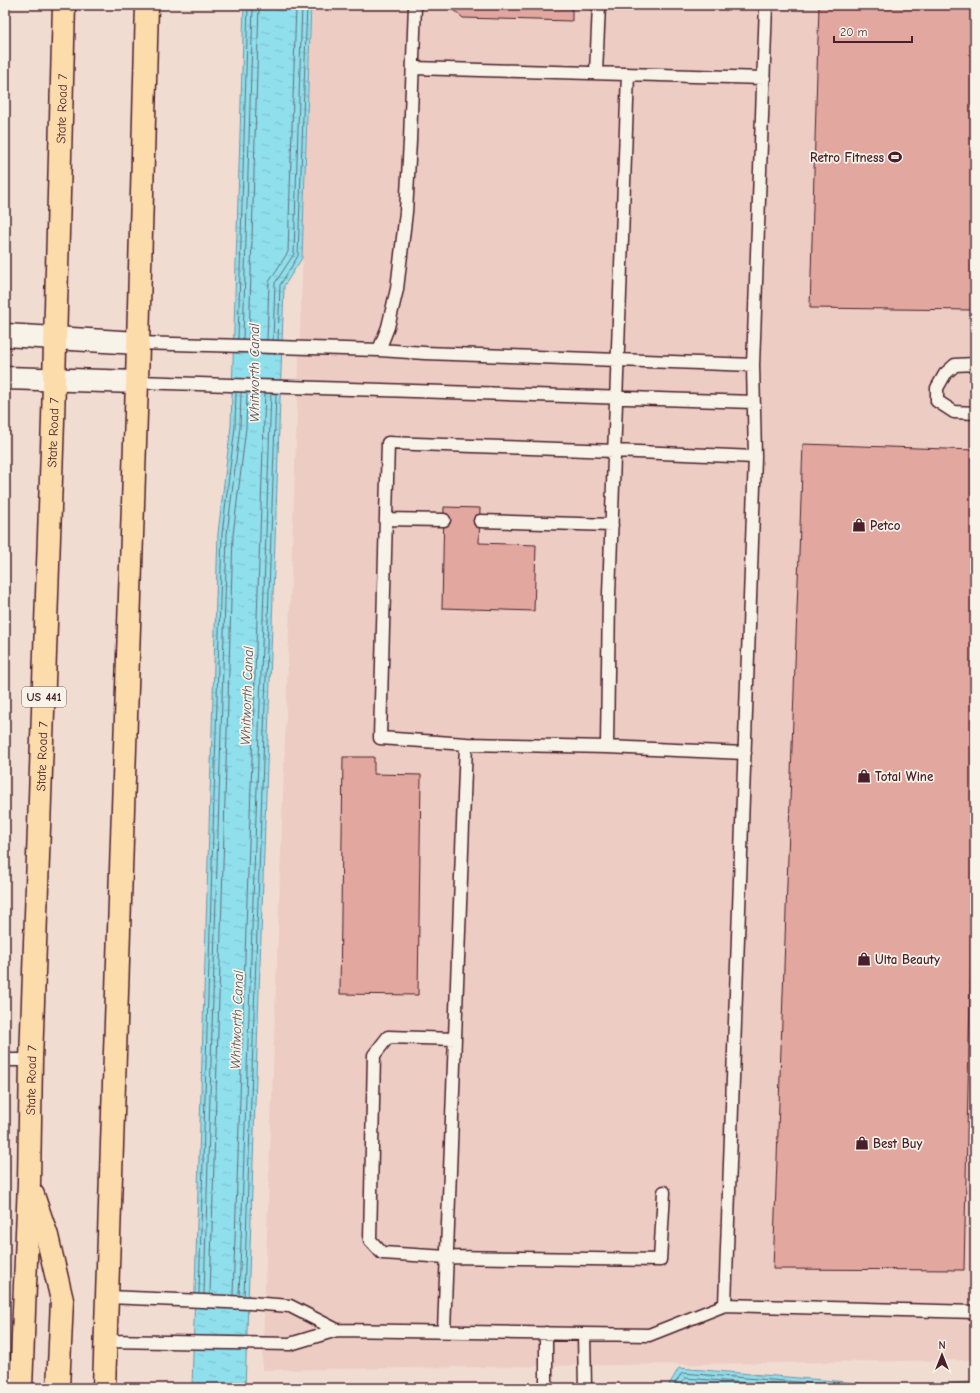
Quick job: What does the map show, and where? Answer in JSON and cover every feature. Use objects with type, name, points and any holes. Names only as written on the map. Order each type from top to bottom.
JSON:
[{"type":"main road","name":"State Road 7","points":[[21,1388],[29,1182],[31,1060],[54,379],[64,5]]},
{"type":"main road","points":[[104,1388],[137,382],[147,5]]},
{"type":"main road","points":[[29,1182],[47,1236],[62,1300],[58,1388]]},
{"type":"street","points":[[5,335],[138,343]]},
{"type":"street","points":[[5,378],[137,382]]},
{"type":"lane","points":[[379,350],[388,327],[397,288],[406,212],[415,5]]},
{"type":"lane","points":[[596,73],[599,5]]},
{"type":"lane","points":[[725,1305],[755,457],[753,365],[766,5]]},
{"type":"lane","points":[[413,68],[764,78]]},
{"type":"lane","points":[[607,747],[607,666],[628,74]]},
{"type":"lane","points":[[138,343],[379,350],[753,365]]},
{"type":"lane","points":[[975,364],[955,365],[945,374],[937,388],[938,401],[954,412],[975,414]]},
{"type":"lane","points":[[137,382],[753,402]]},
{"type":"lane","points":[[745,753],[607,747],[466,744],[380,738],[388,443],[755,457]]},
{"type":"lane","points":[[386,519],[444,520]]},
{"type":"lane","points":[[480,521],[612,525]]},
{"type":"lane","points":[[444,1331],[466,744]]},
{"type":"lane","points":[[455,1039],[388,1037],[374,1055],[370,1240],[382,1253],[447,1257],[660,1260],[664,1192]]},
{"type":"lane","points":[[5,1060],[31,1060]]},
{"type":"lane","points":[[108,1296],[193,1301],[250,1302],[290,1306],[337,1330]]},
{"type":"lane","points":[[106,1341],[290,1344],[337,1330],[649,1335],[725,1305],[975,1312]]},
{"type":"lane","points":[[546,1333],[546,1388]]},
{"type":"lane","points":[[584,1334],[585,1388]]},
{"type":"shaded area","points":[[312,5],[975,5],[975,1360],[262,1370]]},
{"type":"green space","points":[[975,1382],[975,1388],[894,1388],[894,1386]]},
{"type":"water","name":"Whitworth Canal","points":[[244,5],[311,5],[302,258],[284,286],[245,1388],[192,1388],[218,533],[231,426]]},
{"type":"water","points":[[679,1368],[894,1386],[894,1388],[667,1388]]},
{"type":"building","points":[[453,5],[572,5],[572,21],[463,18],[453,9]]},
{"type":"building","name":"Retro Fitness","points":[[819,5],[975,5],[975,310],[810,308]]},
{"type":"building","points":[[803,444],[975,450],[975,769],[964,1270],[773,1269]]},
{"type":"building","points":[[444,507],[480,508],[479,543],[536,545],[534,611],[442,608]]},
{"type":"building","points":[[343,757],[374,757],[374,774],[421,775],[418,995],[340,994]]},
{"type":"place","name":"Retro Fitness","points":[[895,157]]},
{"type":"place","name":"Petco","points":[[859,525]]},
{"type":"place","name":"Total Wine","points":[[864,776]]},
{"type":"place","name":"Ulta Beauty","points":[[864,959]]},
{"type":"place","name":"Best Buy","points":[[862,1143]]}]
